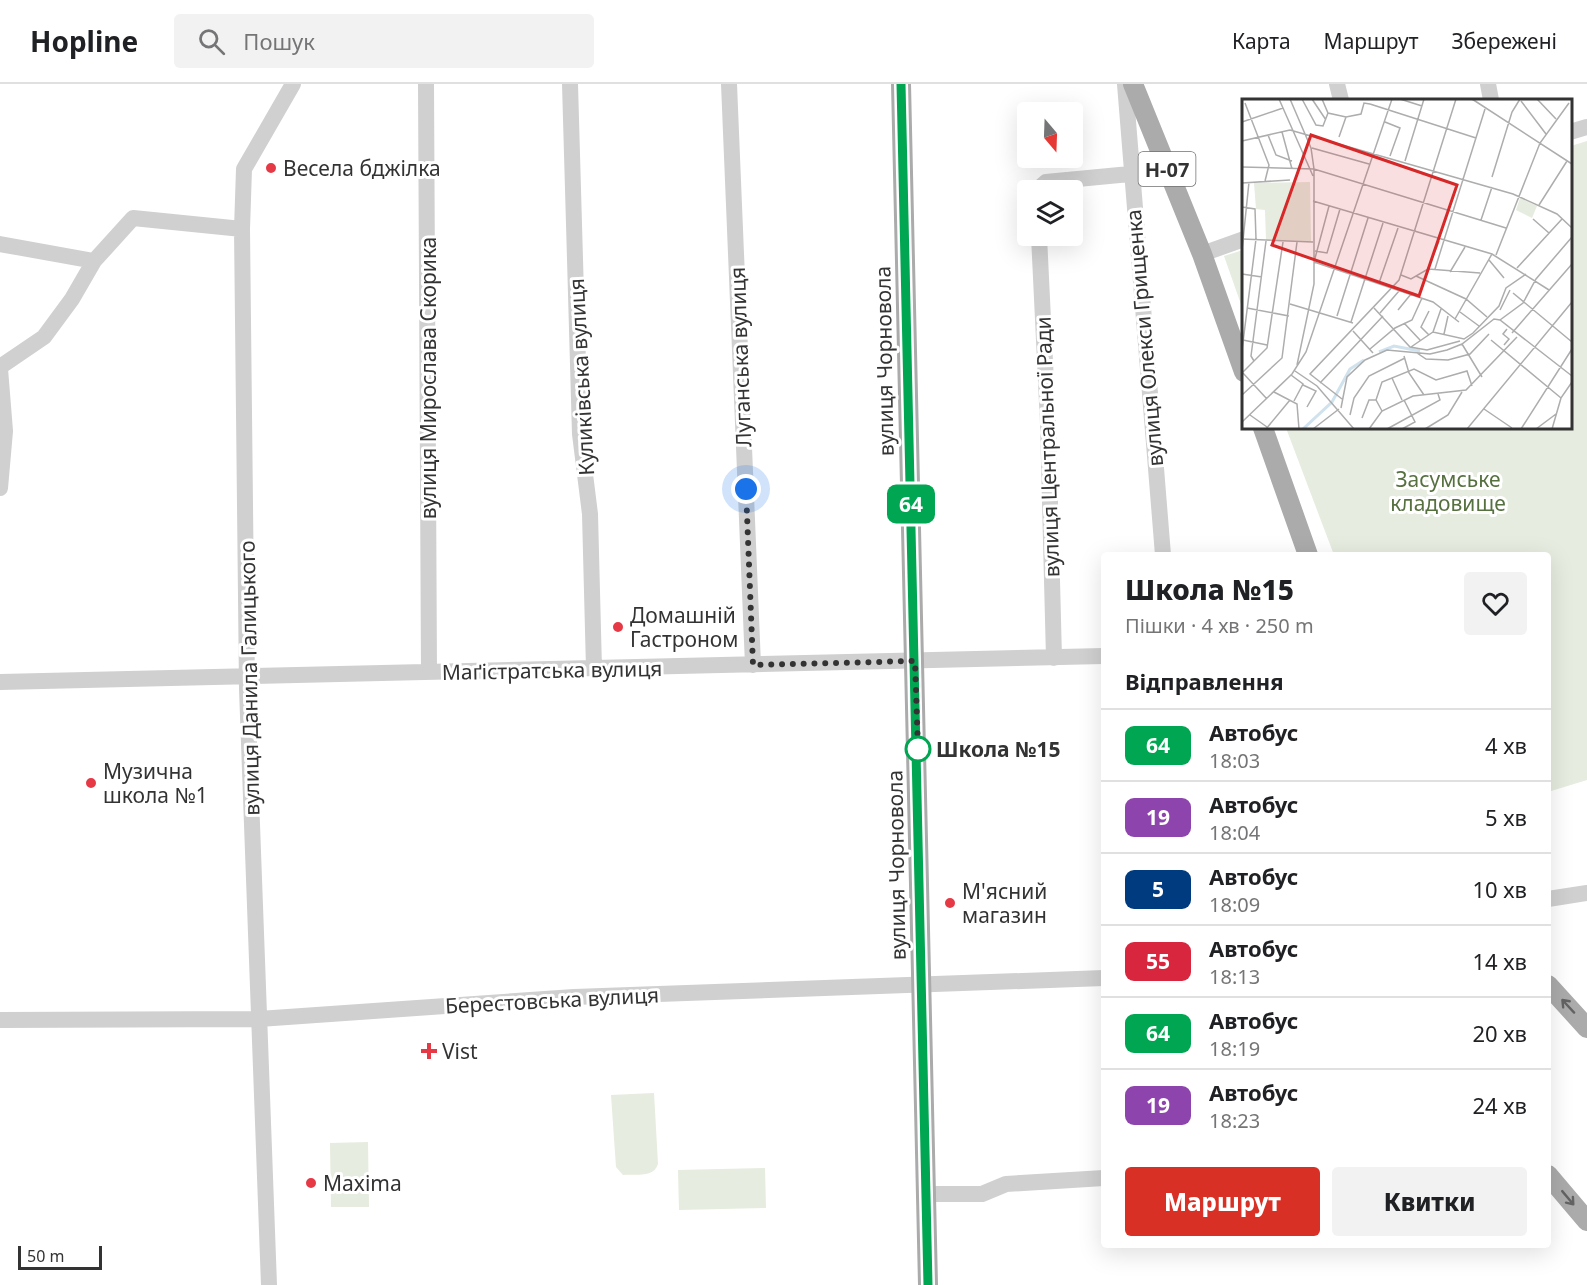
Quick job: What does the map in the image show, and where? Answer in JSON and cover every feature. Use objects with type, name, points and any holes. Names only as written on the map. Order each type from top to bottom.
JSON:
[{"type":"main road","name":"вулиця Чорновола","points":[[901,84],[928,1285]]},
{"type":"main road","name":"Н-07","points":[[1134,84],[1202,254],[1242,366]]},
{"type":"main road","points":[[1263,429],[1307,552]]},
{"type":"main road","points":[[1551,988],[1587,1028]]},
{"type":"main road","points":[[1551,1179],[1587,1221]]},
{"type":"street","name":"вулиця Данила Галицького","points":[[269,1285],[247,678],[242,229],[244,169],[293,84]]},
{"type":"street","name":"вулиця Мирослава Скорика","points":[[426,84],[429,672]]},
{"type":"street","name":"Куликівська вулиця","points":[[570,84],[580,434],[590,514],[594,669]]},
{"type":"street","name":"Луганська вулиця","points":[[729,84],[753,665]]},
{"type":"street","name":"вулиця Олекси Грищенка","points":[[1125,84],[1130,174],[1163,552]]},
{"type":"street","points":[[1337,84],[1341,99]]},
{"type":"street","points":[[1488,84],[1491,99]]},
{"type":"street","points":[[1572,131],[1587,127]]},
{"type":"street","points":[[1067,180],[1130,174],[1169,175]]},
{"type":"street","points":[[0,488],[5,431],[0,368],[44,337],[72,299],[94,261],[133,218],[242,229]]},
{"type":"street","points":[[1202,254],[1242,240]]},
{"type":"street","points":[[0,244],[94,261]]},
{"type":"street","name":"вулиця Центральної Ради","points":[[1039,246],[1048,424],[1054,658]]},
{"type":"street","name":"Маґістратська вулиця","points":[[0,682],[247,678],[1101,656]]},
{"type":"street","points":[[1551,899],[1587,893]]},
{"type":"street","name":"Берестовська вулиця","points":[[0,1020],[259,1019],[574,998],[1101,978]]},
{"type":"street","points":[[926,1194],[982,1194],[1006,1184],[1101,1178]]},
{"type":"green space","name":"Засумське кладовище","points":[[1587,141],[1587,780],[1551,791],[1551,552],[1333,552],[1286,429],[1572,429],[1572,146]]},
{"type":"green space","points":[[1242,251],[1242,307],[1224,256]]},
{"type":"green space","points":[[654,1093],[658,1164],[649,1173],[623,1175],[616,1167],[611,1095]]},
{"type":"green space","points":[[368,1142],[369,1207],[331,1207],[330,1143]]},
{"type":"green space","points":[[765,1168],[766,1208],[679,1210],[678,1170]]},
{"type":"bus line","name":"64","points":[[901,84],[928,1285]]},
{"type":"place","name":"Весела бджілка","points":[[271,168]]},
{"type":"place","name":"Домашній Гастроном","points":[[618,627]]},
{"type":"place","name":"Школа №15","points":[[918,749]]},
{"type":"place","name":"Музична школа №1","points":[[91,783]]},
{"type":"place","name":"М'ясний магазин","points":[[950,903]]},
{"type":"place","name":"Vist","points":[[429,1051]]},
{"type":"place","name":"Maxima","points":[[311,1183]]},
{"type":"route","points":[[746,489],[753,665],[915,661],[918,749]]}]
